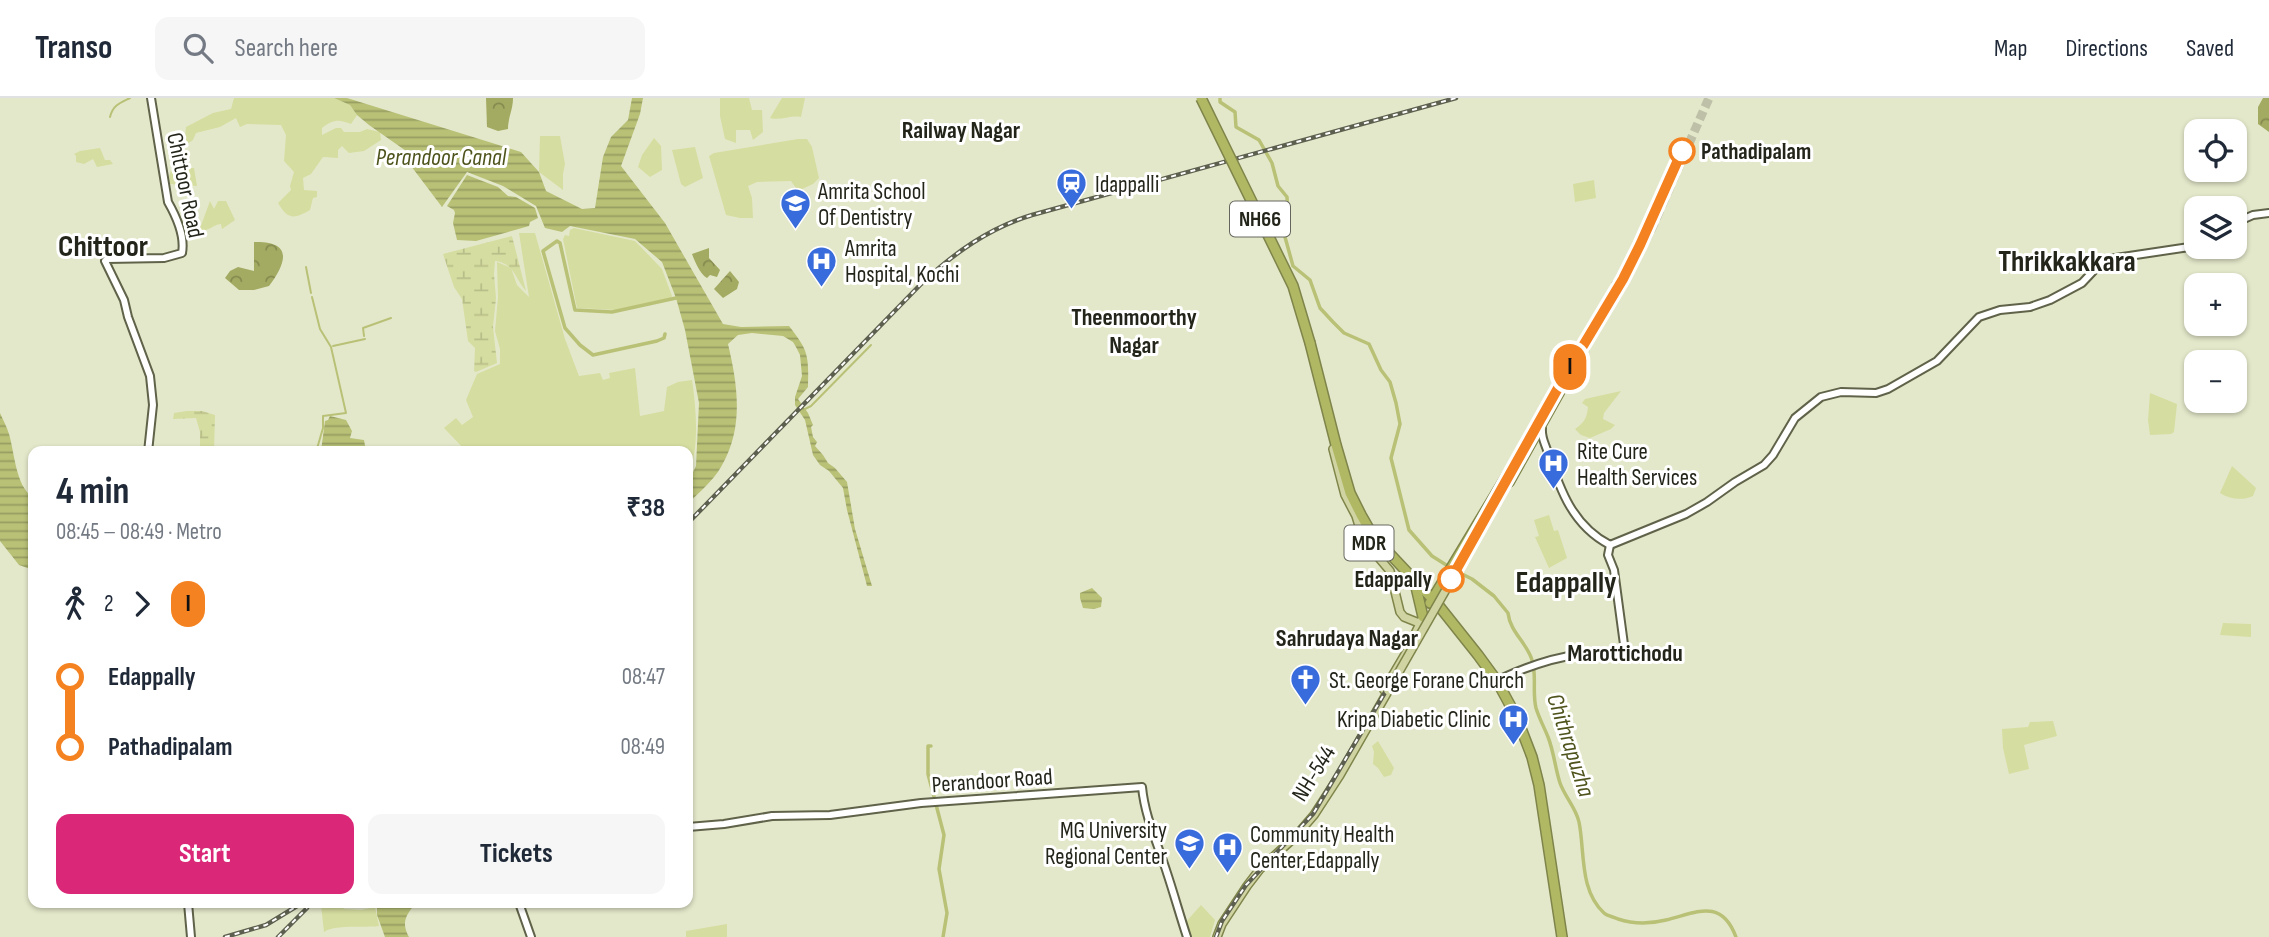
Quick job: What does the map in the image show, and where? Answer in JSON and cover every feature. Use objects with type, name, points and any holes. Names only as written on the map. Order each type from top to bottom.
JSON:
[{"type":"highway","name":"NH66","points":[[1201,98],[1293,286],[1310,343],[1335,449],[1357,516],[1375,546],[1417,586]]},
{"type":"highway","points":[[1434,613],[1443,590],[1456,569],[1510,473],[1583,347],[1532,442],[1510,473]]},
{"type":"highway","name":"NH66","points":[[1335,449],[1357,508],[1373,536],[1417,586],[1434,613],[1492,681],[1531,770],[1552,859],[1560,937]]},
{"type":"highway","points":[[1417,586],[1431,593],[1443,590]]},
{"type":"highway","points":[[1434,613],[1445,605],[1443,590]]},
{"type":"highway","name":"NH66","points":[[1434,613],[1497,681],[1517,719],[1532,757],[1560,937]]},
{"type":"main road","name":"Chittoor Road","points":[[149,446],[153,405],[150,376],[124,300],[105,261],[164,258],[182,253],[183,245],[174,211],[168,202],[150,98]]},
{"type":"main road","points":[[2247,218],[2269,213]]},
{"type":"main road","points":[[1610,545],[1686,514],[1764,466],[1795,418],[1821,397],[1841,392],[1877,393],[1888,389],[1942,356],[1979,317],[2000,310],[2036,306],[2050,300],[2082,283],[2109,259],[2184,248]]},
{"type":"main road","points":[[1544,419],[1541,433],[1556,481],[1571,508],[1591,534],[1610,545]]},
{"type":"main road","points":[[1532,442],[1534,439],[1543,442]]},
{"type":"main road","points":[[1386,690],[1510,473]]},
{"type":"main road","name":"MDR","points":[[1357,516],[1365,537],[1390,571],[1401,614],[1434,613]]},
{"type":"main road","points":[[1500,679],[1530,666],[1585,653],[1616,655],[1625,652],[1613,567],[1608,556],[1610,545]]},
{"type":"main road","points":[[1386,690],[1434,613]]},
{"type":"main road","points":[[1386,690],[1407,651],[1434,613]]},
{"type":"main road","name":"NH-544","points":[[1272,856],[1295,837],[1324,800],[1386,690]]},
{"type":"main road","name":"NH-544","points":[[1215,937],[1219,922],[1238,892],[1309,816],[1354,747]]},
{"type":"main road","name":"Perandoor Road","points":[[693,827],[772,817],[830,815],[921,803],[1142,787],[1145,812],[1169,876],[1176,908],[1187,937]]},
{"type":"main road","points":[[188,908],[191,937]]},
{"type":"main road","points":[[521,908],[531,937]]},
{"type":"green space","points":[[234,98],[334,98],[350,105],[357,115],[351,124],[339,121],[329,123],[322,128],[322,135],[336,128],[341,128],[344,132],[367,129],[380,132],[381,140],[364,151],[349,153],[342,146],[338,150],[338,158],[323,157],[311,174],[303,178],[304,190],[317,191],[310,210],[300,215],[288,215],[278,203],[291,190],[294,172],[284,161],[286,135],[281,125],[247,124],[240,127],[236,118],[220,127],[196,133],[193,140],[184,146],[186,127],[213,113],[231,109]]},
{"type":"green space","points":[[486,98],[513,98],[508,129],[498,131],[487,127]]},
{"type":"green space","points":[[720,98],[749,98],[752,110],[762,110],[763,132],[753,140],[750,130],[736,130],[736,143],[725,139],[720,116]]},
{"type":"green space","points":[[782,98],[805,98],[801,117],[770,118]]},
{"type":"green space","points":[[2263,98],[2269,98],[2269,132],[2258,124],[2258,107]]},
{"type":"green space","points":[[540,136],[560,136],[565,164],[563,190],[539,172]]},
{"type":"green space","points":[[654,138],[661,146],[662,170],[650,177],[638,167],[642,155]]},
{"type":"green space","points":[[807,139],[812,147],[819,178],[798,191],[791,181],[757,182],[748,186],[753,218],[726,215],[709,156]]},
{"type":"green space","points":[[695,147],[703,178],[685,187],[681,184],[672,150]]},
{"type":"green space","points":[[100,148],[105,160],[110,160],[113,164],[97,167],[93,159],[84,164],[76,162],[74,154]]},
{"type":"green space","points":[[172,168],[194,168],[197,186],[170,184]]},
{"type":"green space","points":[[1594,180],[1596,198],[1575,202],[1573,184]]},
{"type":"green space","points":[[210,201],[214,209],[218,201],[226,201],[235,220],[222,229],[221,224],[199,231]]},
{"type":"green space","points":[[574,228],[635,241],[662,269],[672,296],[670,299],[616,310],[577,308],[563,239],[565,235],[569,236],[570,230]]},
{"type":"green space","points":[[519,233],[535,233],[565,339],[579,376],[600,373],[603,380],[610,378],[609,373],[635,368],[640,416],[664,411],[667,387],[692,380],[696,415],[693,458],[693,446],[461,446],[444,428],[456,418],[462,425],[473,417],[466,400],[477,374],[500,364],[500,349],[495,331],[497,262],[511,268],[517,285],[529,297]]},
{"type":"green space","points":[[512,236],[526,291],[510,268],[495,261],[496,298],[493,327],[497,363],[476,372],[475,348],[468,341],[462,299],[454,287],[443,254]]},
{"type":"green space","points":[[254,242],[275,245],[281,249],[283,255],[280,269],[269,286],[239,290],[225,278],[230,271],[238,267],[254,271]]},
{"type":"green space","points":[[709,248],[709,258],[720,270],[717,277],[704,276],[692,254]]},
{"type":"green space","points":[[730,271],[739,282],[737,289],[723,298],[714,289]]},
{"type":"green space","points":[[1621,391],[1604,413],[1603,419],[1615,425],[1611,429],[1590,438],[1575,429],[1586,417],[1588,407],[1582,403],[1585,399]]},
{"type":"green space","points":[[2150,393],[2177,404],[2174,432],[2171,434],[2150,435]]},
{"type":"green space","points":[[202,411],[215,415],[214,446],[200,446],[196,418],[173,419],[174,413]]},
{"type":"green space","points":[[2232,466],[2256,488],[2253,496],[2236,499],[2220,493]]},
{"type":"green space","points":[[1549,515],[1554,531],[1558,530],[1567,558],[1549,568],[1535,537],[1539,536],[1534,520]]},
{"type":"green space","points":[[2223,623],[2251,624],[2251,637],[2220,635]]},
{"type":"green space","points":[[2053,721],[2057,736],[2024,745],[2029,769],[2009,774],[2002,729],[2028,727],[2030,722]]},
{"type":"green space","points":[[1378,741],[1394,768],[1391,775],[1384,777],[1373,764],[1372,746]]},
{"type":"green space","points":[[1201,905],[1215,920],[1210,937],[1187,937],[1185,923]]},
{"type":"green space","points":[[321,908],[375,908],[379,926],[342,927],[324,932]]},
{"type":"green space","points":[[727,924],[727,937],[686,937],[686,931]]},
{"type":"water","name":"Perandoor Canal","points":[[334,98],[347,98],[521,152],[539,172],[546,191],[582,209],[595,208],[603,157],[611,137],[628,120],[632,98],[643,98],[621,166],[665,223],[723,324],[741,327],[789,326],[800,341],[806,352],[808,387],[798,399],[813,425],[813,437],[817,442],[815,446],[847,482],[855,529],[872,586],[867,586],[843,488],[813,455],[805,420],[795,405],[802,376],[800,355],[793,342],[783,336],[752,333],[738,335],[728,344],[737,407],[733,437],[718,472],[693,499],[699,403],[685,330],[662,262],[635,239],[570,226],[562,232],[545,228],[536,206],[503,186],[467,172],[442,207],[408,162],[409,153],[369,125],[350,105]]},
{"type":"water","points":[[467,175],[498,187],[508,196],[516,197],[535,208],[538,218],[530,222],[529,226],[476,241],[457,240],[453,223],[455,213],[447,206]]},
{"type":"water","points":[[0,413],[9,434],[19,477],[28,493],[28,568],[19,565],[0,541]]},
{"type":"water","points":[[330,416],[346,420],[352,431],[350,438],[364,440],[365,446],[322,446],[325,421]]},
{"type":"water","points":[[1092,588],[1102,598],[1101,607],[1083,608],[1080,593]]},
{"type":"water","points":[[377,908],[412,908],[405,927],[409,937],[385,937]]},
{"type":"waterway","points":[[110,117],[115,107],[130,98]]},
{"type":"waterway","name":"Chithrapuzha","points":[[1220,98],[1220,102],[1235,112],[1236,127],[1259,140],[1272,163],[1278,186],[1287,197],[1285,237],[1293,266],[1310,280],[1320,308],[1333,322],[1344,333],[1369,344],[1390,382],[1400,424],[1391,458],[1409,530],[1432,556],[1451,568]]},
{"type":"waterway","points":[[665,334],[664,338],[657,341],[593,355],[565,328],[543,251],[557,241],[560,243],[575,310],[612,312],[676,298]]},
{"type":"waterway","points":[[306,267],[311,293]]},
{"type":"waterway","points":[[312,297],[320,329],[331,347],[346,413],[323,416],[318,446]]},
{"type":"waterway","points":[[364,336],[363,328],[391,318]]},
{"type":"waterway","points":[[333,346],[365,339]]},
{"type":"waterway","points":[[805,409],[871,345]]},
{"type":"waterway","name":"Chithrapuzha","points":[[1458,572],[1494,596],[1508,613],[1512,626],[1530,654],[1536,708],[1550,743],[1560,783],[1578,817],[1584,870],[1596,904],[1607,915],[1636,923],[1660,921],[1697,912],[1715,912],[1730,924],[1736,937]]},
{"type":"waterway","points":[[931,746],[928,746],[928,774],[944,835],[939,869],[947,913],[943,937]]},
{"type":"tunnel","points":[[1584,348],[1652,228],[1709,98]]},
{"type":"railway","points":[[693,518],[921,284],[959,252],[987,234],[1032,215],[1456,98]]},
{"type":"railway","points":[[1216,937],[1222,921],[1246,885],[1313,814],[1454,576]]},
{"type":"railway","points":[[225,937],[266,925],[294,908]]},
{"type":"railway","points":[[278,937],[307,908]]},
{"type":"metro line","name":"I","points":[[1451,579],[1562,381],[1623,279],[1682,151]]},
{"type":"place","name":"Pathadipalam","points":[[1682,151]]},
{"type":"place","name":"Idappalli","points":[[1072,211]]},
{"type":"place","name":"Amrita School Of Dentistry","points":[[795,231]]},
{"type":"place","name":"Amrita Hospital, Kochi","points":[[822,288]]},
{"type":"place","name":"Rite Cure Health Services","points":[[1554,491]]},
{"type":"place","name":"Edappally","points":[[1451,579]]},
{"type":"place","name":"St. George Forane Church","points":[[1306,707]]},
{"type":"place","name":"Kripa Diabetic Clinic","points":[[1514,746]]},
{"type":"place","name":"MG University Regional Center","points":[[1190,870]]},
{"type":"place","name":"Community Health Center,Edappally","points":[[1227,874]]},
{"type":"district","name":"Railway Nagar","points":[[961,130]]},
{"type":"district","name":"Chittoor","points":[[103,246]]},
{"type":"district","name":"Thrikkakkara","points":[[2067,261]]},
{"type":"district","name":"Theenmoorthy Nagar","points":[[1134,331]]},
{"type":"district","name":"Edappally","points":[[1566,582]]},
{"type":"district","name":"Sahrudaya Nagar","points":[[1347,638]]},
{"type":"district","name":"Marottichodu","points":[[1625,653]]}]
